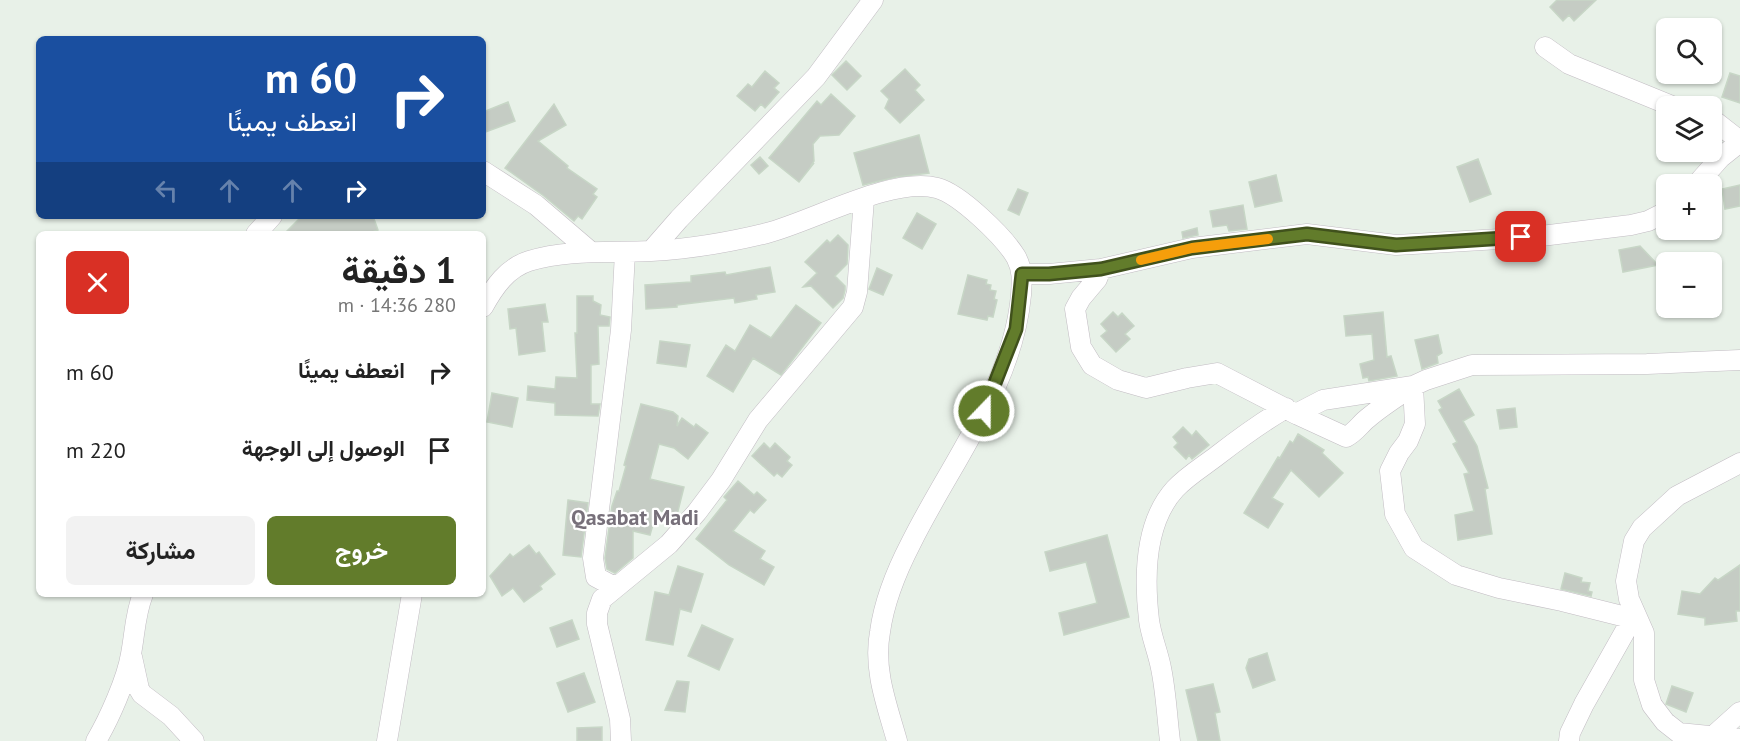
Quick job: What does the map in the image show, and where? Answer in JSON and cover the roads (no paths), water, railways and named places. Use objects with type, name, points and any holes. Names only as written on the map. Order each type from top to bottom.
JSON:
[{"type":"street","points":[[651,251],[816,77],[873,0]]},
{"type":"street","points":[[1545,47],[1569,64],[1656,99]]},
{"type":"street","points":[[1706,174],[1740,141],[1722,127]]},
{"type":"street","points":[[486,173],[536,205],[591,252]]},
{"type":"street","points":[[486,302],[496,286],[516,267],[528,261],[591,252],[675,249],[765,233],[787,228],[899,188],[938,188],[955,196],[977,214],[1016,257],[1022,274],[1016,329],[972,436],[911,543],[885,609],[879,633],[878,659],[883,696],[897,741]]},
{"type":"street","points":[[621,741],[620,719],[597,624],[597,613],[602,599],[669,544],[697,512],[721,480],[758,420],[853,307],[857,292],[864,199]]},
{"type":"street","points":[[1022,274],[1101,269],[1192,248],[1307,234],[1396,245],[1533,237],[1631,225],[1656,217]]},
{"type":"street","points":[[258,231],[269,219]]},
{"type":"street","points":[[618,586],[596,577],[593,558],[618,351],[625,252]]},
{"type":"street","points":[[1101,269],[1097,279],[1075,309],[1081,346],[1092,365],[1118,380],[1146,388],[1217,373],[1346,436],[1355,432],[1366,419],[1413,386],[1472,366],[1647,364],[1740,360]]},
{"type":"street","points":[[1170,741],[1165,690],[1151,631],[1147,600],[1149,555],[1153,530],[1163,506],[1175,489],[1235,441],[1291,411],[1323,400],[1413,386]]},
{"type":"street","points":[[1413,386],[1414,424],[1408,441],[1390,471],[1395,514],[1414,548],[1456,575],[1499,588],[1635,619]]},
{"type":"street","points":[[1740,463],[1677,496],[1642,528],[1634,541],[1626,581],[1635,619],[1644,633],[1644,680],[1652,705],[1665,722],[1679,733],[1698,738],[1740,739]]},
{"type":"street","points":[[96,741],[110,714],[125,675],[131,654],[135,619],[142,597]]},
{"type":"street","points":[[387,741],[411,597]]},
{"type":"street","points":[[1569,741],[1570,733],[1584,704],[1635,619]]},
{"type":"street","points":[[131,654],[142,694],[171,716],[194,741]]},
{"type":"street","points":[[1698,738],[1740,712]]},
{"type":"district","name":"Qasabat Madi","points":[[635,517]]}]
